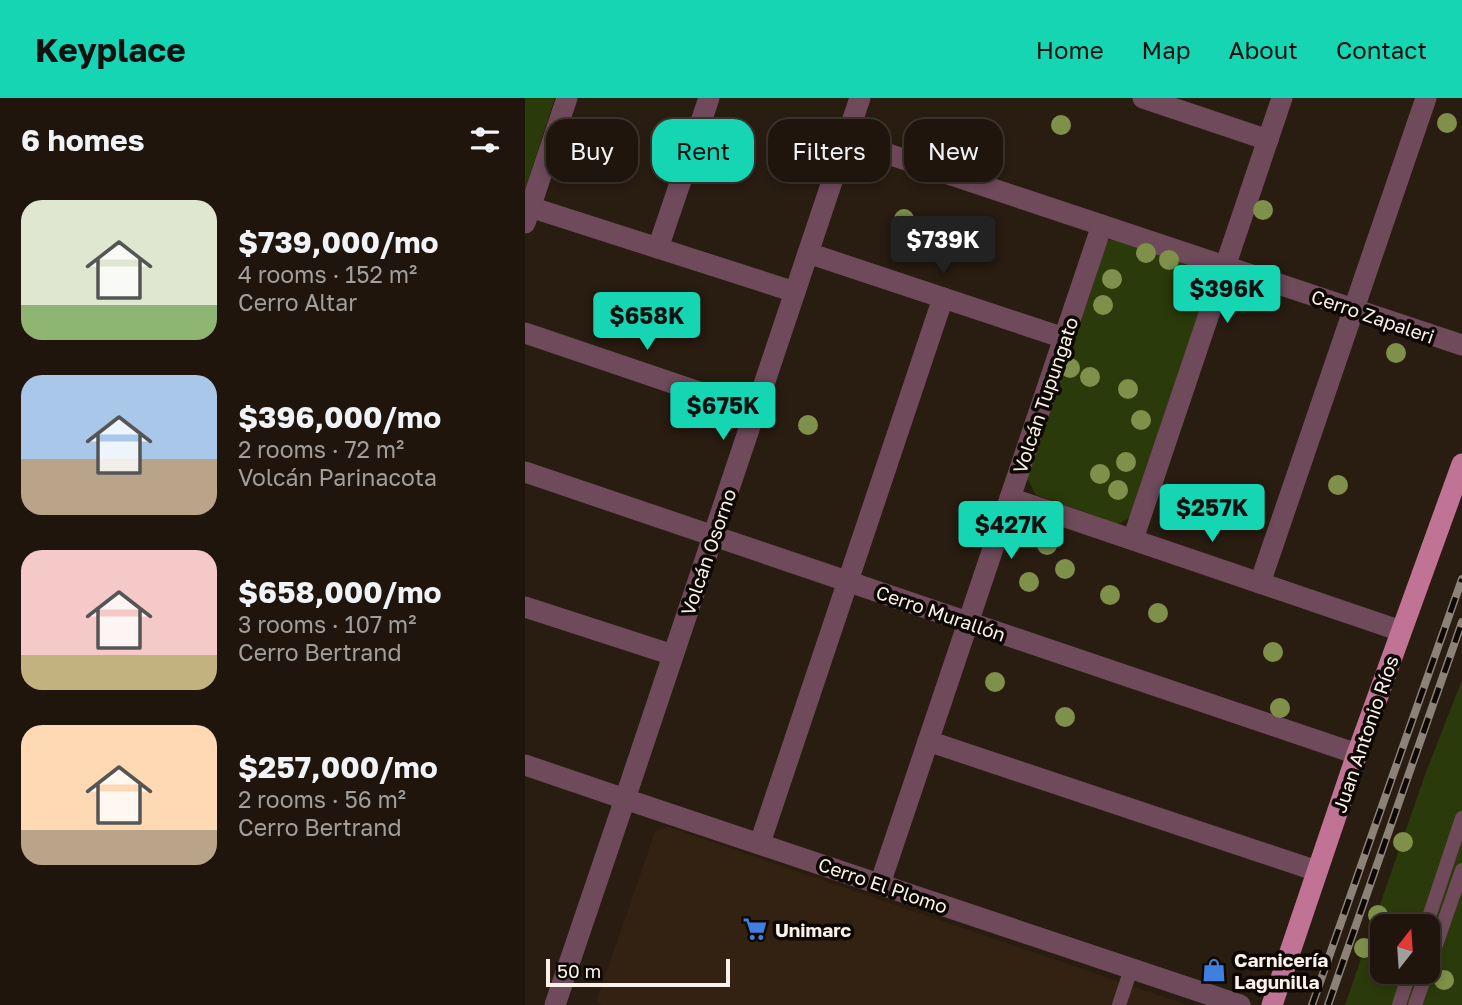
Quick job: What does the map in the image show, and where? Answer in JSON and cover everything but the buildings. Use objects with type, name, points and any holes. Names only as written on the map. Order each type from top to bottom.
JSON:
[{"type":"main road","name":"Juan Antonio Ríos","points":[[1272,1005],[1357,754],[1462,464]]},
{"type":"street","points":[[567,98],[528,215],[658,248],[795,292]]},
{"type":"street","points":[[658,248],[709,98]]},
{"type":"street","name":"Volcán Osorno","points":[[853,119],[860,98]]},
{"type":"street","points":[[1143,98],[1268,140]]},
{"type":"street","points":[[1133,539],[1282,98]]},
{"type":"street","points":[[1260,583],[1426,98]]},
{"type":"street","name":"Cerro Zapaleri","points":[[890,155],[1462,345]]},
{"type":"street","name":"Volcán Osorno","points":[[555,1005],[832,182]]},
{"type":"street","name":"Volcán Tupungato","points":[[880,884],[1102,225]]},
{"type":"street","points":[[808,253],[1064,338]]},
{"type":"street","points":[[760,844],[943,298]]},
{"type":"street","points":[[525,332],[755,411]]},
{"type":"street","name":"Cerro Murallón","points":[[525,472],[1357,754]]},
{"type":"street","points":[[1010,498],[1401,631]]},
{"type":"street","points":[[525,607],[673,655]]},
{"type":"street","points":[[928,741],[1317,871]]},
{"type":"street","name":"Cerro El Plomo","points":[[525,765],[1240,1005]]},
{"type":"lane","points":[[1430,914],[1462,818]]},
{"type":"lane","points":[[1440,933],[1462,870]]},
{"type":"lane","points":[[1119,1005],[1131,969]]},
{"type":"lane","points":[[1399,1005],[1406,984]]},
{"type":"lane","points":[[1415,1005],[1422,984]]},
{"type":"shaded area","name":"Unimarc","points":[[668,827],[1188,1005],[601,1005],[597,999],[655,832]]},
{"type":"green space","points":[[525,98],[555,98],[546,119],[525,190]]},
{"type":"green space","points":[[1114,238],[1203,268],[1209,281],[1131,517],[1118,524],[1036,495],[1027,478],[1103,244]]},
{"type":"green space","points":[[1462,680],[1462,1005],[1345,1005],[1370,933],[1370,984],[1440,984],[1440,914],[1377,914],[1426,772]]},
{"type":"railway","points":[[1312,1005],[1462,579]]},
{"type":"railway","points":[[1328,1005],[1462,622]]},
{"type":"place","name":"Unimarc","points":[[755,929]]},
{"type":"place","name":"Carnicería Lagunilla","points":[[1214,970]]}]
